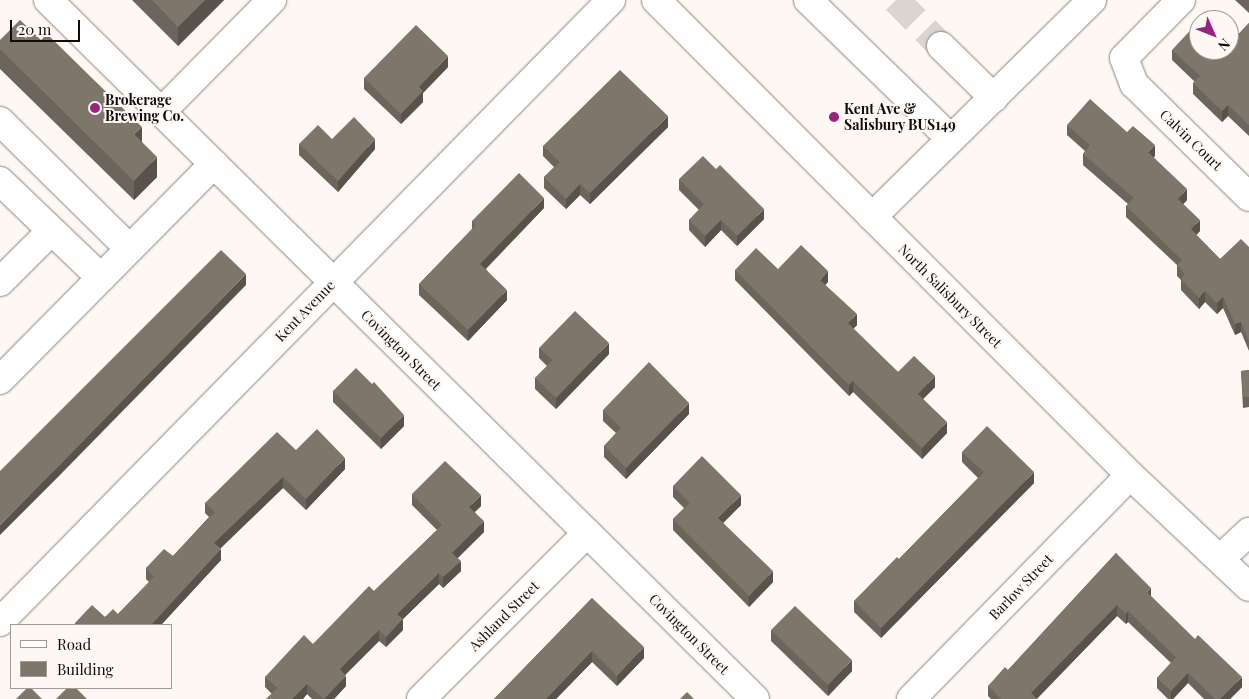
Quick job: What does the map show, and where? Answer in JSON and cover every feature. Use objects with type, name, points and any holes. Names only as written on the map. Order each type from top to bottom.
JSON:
[{"type":"street","name":"Covington Street","points":[[48,0],[755,699]]},
{"type":"street","points":[[161,112],[272,0]]},
{"type":"street","name":"Kent Avenue","points":[[0,622],[610,0]]},
{"type":"street","name":"North Salisbury Street","points":[[656,0],[1130,475],[1249,587]]},
{"type":"street","points":[[808,0],[951,139]]},
{"type":"street","points":[[872,217],[1092,0]]},
{"type":"street","name":"Calvin Court","points":[[1181,0],[1124,58],[1134,84],[1249,196]]},
{"type":"street","points":[[941,46],[994,98]]},
{"type":"street","points":[[0,121],[130,249]]},
{"type":"street","points":[[1,376],[214,164]]},
{"type":"street","points":[[0,181],[100,278]]},
{"type":"street","points":[[0,282],[51,231]]},
{"type":"street","name":"Barlow Street","points":[[912,699],[1130,475]]},
{"type":"street","points":[[1220,558],[1249,532]]},
{"type":"street","name":"Ashland Street","points":[[421,699],[587,533]]},
{"type":"building","points":[[152,0],[205,0],[178,27]]},
{"type":"building","points":[[20,20],[41,40],[47,34],[142,127],[134,134],[157,157],[134,181],[0,49],[0,40]]},
{"type":"building","points":[[1249,23],[1249,125],[1228,105],[1222,111],[1193,83],[1200,76],[1172,50],[1189,32],[1189,60],[1239,60],[1239,34]]},
{"type":"building","points":[[416,25],[448,56],[419,87],[423,91],[401,114],[364,78]]},
{"type":"building","points":[[620,70],[668,116],[590,193],[580,184],[566,199],[544,177],[560,162],[543,146]]},
{"type":"building","points":[[1090,99],[1127,132],[1133,126],[1155,145],[1148,152],[1187,189],[1178,199],[1200,220],[1191,229],[1220,259],[1241,239],[1249,247],[1249,341],[1241,322],[1235,324],[1223,297],[1217,303],[1205,291],[1199,298],[1181,279],[1185,274],[1177,265],[1182,260],[1126,206],[1134,198],[1083,154],[1090,145],[1067,125]]},
{"type":"building","points":[[354,117],[375,139],[338,181],[299,144],[318,125],[332,139]]},
{"type":"building","points":[[703,156],[716,169],[720,165],[764,209],[737,236],[721,220],[705,236],[689,220],[704,204],[679,179]]},
{"type":"building","points":[[519,173],[544,198],[480,264],[507,290],[468,330],[419,284],[476,225],[472,221]]},
{"type":"building","points":[[801,245],[828,271],[820,280],[857,314],[848,323],[898,372],[914,356],[935,376],[918,394],[947,422],[922,448],[853,381],[849,385],[735,270],[756,248],[778,269]]},
{"type":"building","points":[[221,250],[246,274],[0,525],[0,471]]},
{"type":"building","points":[[575,311],[609,343],[556,398],[535,378],[553,360],[539,348]]},
{"type":"building","points":[[649,362],[689,403],[626,468],[604,446],[621,428],[603,410]]},
{"type":"building","points":[[356,368],[372,384],[374,382],[404,415],[381,438],[333,391]]},
{"type":"building","points":[[1249,370],[1249,397],[1243,397],[1241,371]]},
{"type":"building","points":[[987,426],[1034,472],[881,628],[854,601],[897,557],[899,559],[984,472],[962,452]]},
{"type":"building","points":[[317,429],[345,458],[306,499],[283,477],[214,543],[221,549],[152,624],[75,623],[92,605],[105,617],[113,609],[118,614],[154,577],[146,568],[164,549],[173,556],[215,512],[205,503],[277,432],[296,450]]},
{"type":"building","points":[[702,456],[741,495],[718,518],[773,571],[749,596],[673,519],[690,503],[673,486]]},
{"type":"building","points":[[445,461],[481,495],[469,507],[484,521],[452,553],[461,561],[443,577],[439,573],[397,614],[403,619],[386,637],[379,630],[340,669],[346,676],[324,699],[307,684],[292,699],[266,699],[277,688],[265,677],[304,635],[313,644],[369,586],[374,591],[442,525],[412,494]]},
{"type":"building","points":[[1116,553],[1151,588],[1147,592],[1195,639],[1198,635],[1242,677],[1220,699],[1215,699],[1188,673],[1171,691],[1157,678],[1176,657],[1128,611],[1126,614],[1117,605],[1031,693],[1037,699],[1001,699],[988,686],[1005,667],[1008,670]]},
{"type":"building","points":[[592,598],[644,647],[617,676],[592,651],[546,699],[494,699]]},
{"type":"building","points":[[795,606],[852,660],[828,685],[771,630]]},
{"type":"building","points":[[26,689],[32,689],[42,699],[16,699]]},
{"type":"building","points":[[66,689],[77,689],[87,699],[56,699]]},
{"type":"building","points":[[687,692],[694,699],[680,699]]},
{"type":"tunnel","points":[[896,0],[941,46]]},
{"type":"place","name":"Brokerage Brewing Co.","points":[[95,108]]},
{"type":"place","name":"Kent Ave & Salisbury BUS149","points":[[834,117]]}]
